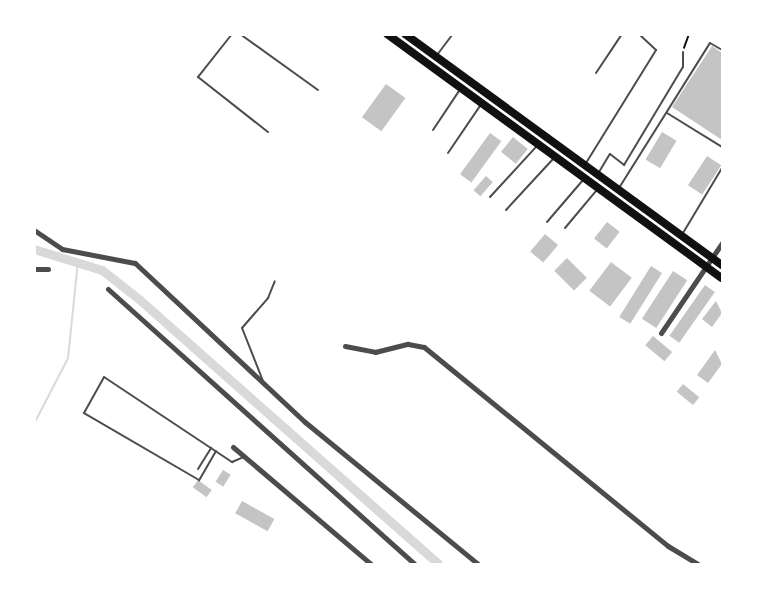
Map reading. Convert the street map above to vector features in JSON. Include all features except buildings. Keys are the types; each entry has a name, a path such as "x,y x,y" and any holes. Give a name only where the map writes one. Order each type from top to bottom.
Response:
{"main road":[{"path":"387,34 723,278"},
{"path":"404,48 408,37 723,265"},
{"path":"591,183 597,174"}],"street":[{"path":"34,230 62,249 95,258 135,263 264,384 409,513 478,564"},
{"path":"661,333 723,243"},
{"path":"34,269 48,269"},
{"path":"108,289 414,564"},
{"path":"345,345 375,352 408,344 424,347 668,546 698,564"},
{"path":"233,447 371,564"}],"lane":[{"path":"232,34 198,77 268,132"},
{"path":"240,34 318,90"},
{"path":"436,57 453,34"},
{"path":"596,73 622,34"},
{"path":"585,165 656,50 639,34"},
{"path":"618,189 710,42 723,50"},
{"path":"597,174 610,154 624,165 683,67 683,52"},
{"path":"433,130 460,89"},
{"path":"448,153 481,104"},
{"path":"667,113 723,147"},
{"path":"490,197 538,145"},
{"path":"506,210 555,157"},
{"path":"681,235 723,168"},
{"path":"547,222 591,183"},
{"path":"565,228 591,183"},
{"path":"264,384 242,328 268,298 275,281"},
{"path":"723,344 723,350"},
{"path":"216,451 200,480 84,412 104,377 216,451 232,462 244,457"},
{"path":"198,469 211,448"}],"path":[{"path":"683,52 689,34"}],"waterway":[{"path":"34,249 102,270 140,300 438,564"},
{"path":"34,424 68,358 78,262"}]}
